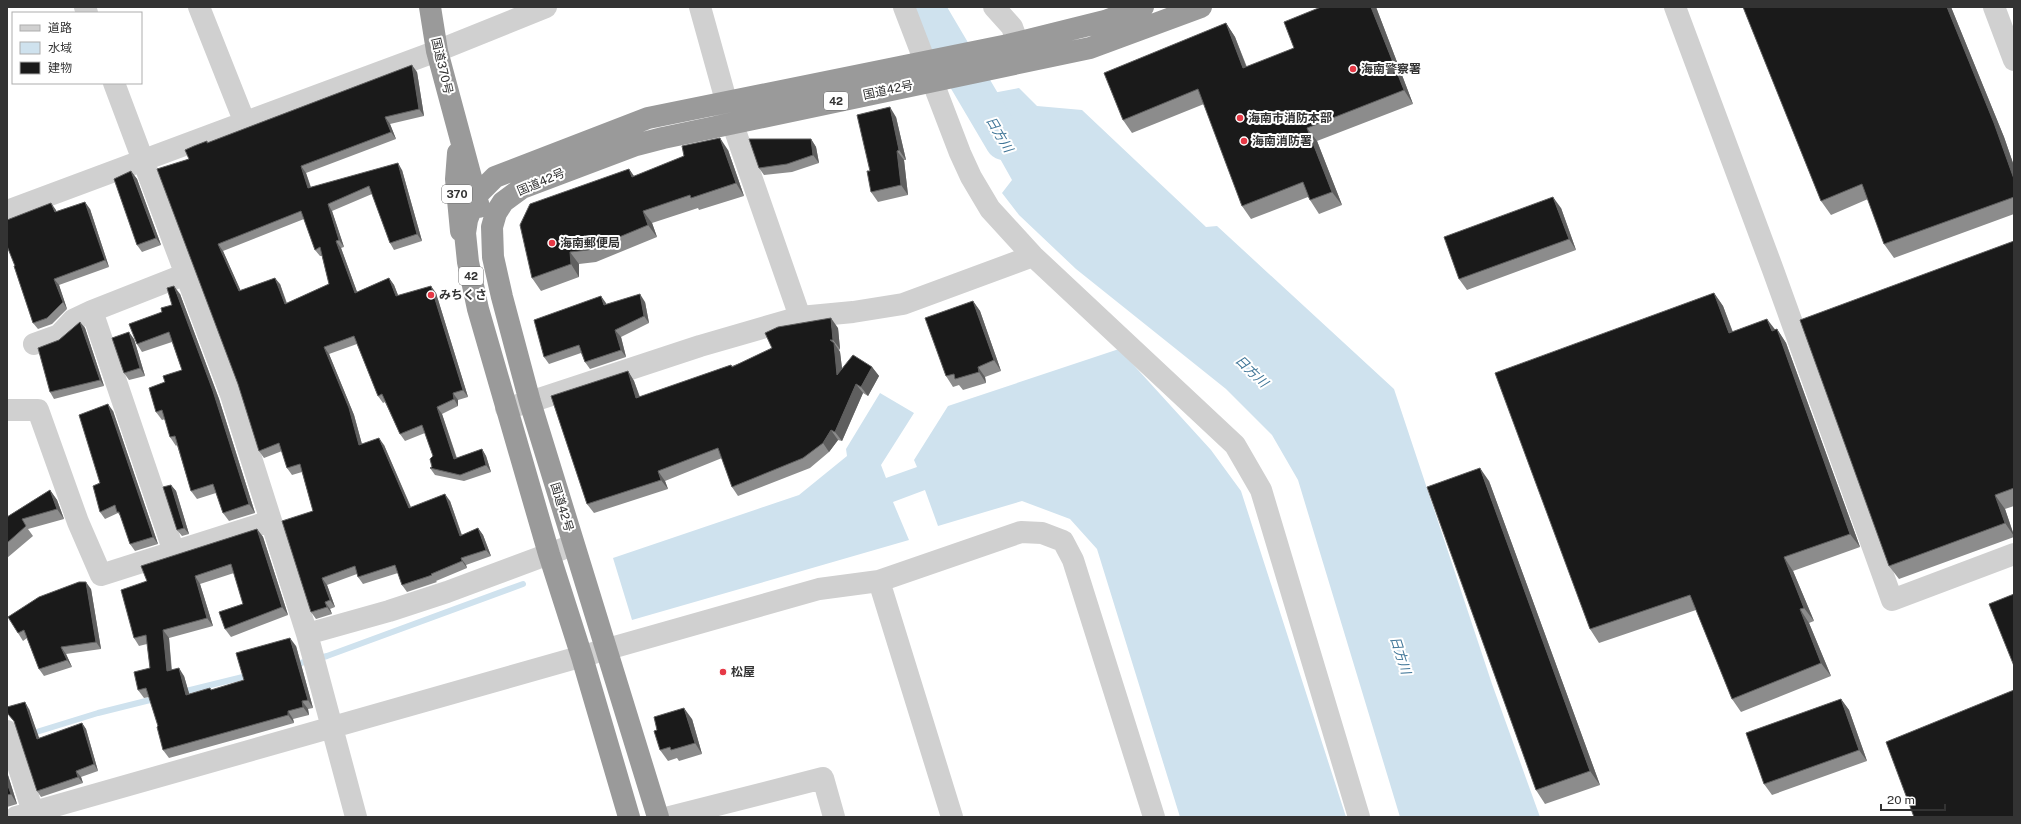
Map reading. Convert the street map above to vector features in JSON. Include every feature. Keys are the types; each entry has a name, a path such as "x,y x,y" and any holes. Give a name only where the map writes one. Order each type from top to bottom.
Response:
{"highway":[{"name":"国道370号","path":"430,7 437,51 493,257"},
{"name":"国道42号","path":"1016,54 1143,7"},
{"name":"国道42号","path":"629,817 582,657 549,554 478,309 468,262 465,233 467,220 476,196 496,177 531,162 648,118 730,112 1016,54 1090,48 1201,7"},
{"name":"国道42号","path":"658,817 530,402 502,297 493,257 492,237 494,218 503,202 516,192 636,145 730,112"},
{"name":"国道370号","path":"456,124 470,156 484,168 508,168 531,162"},
{"name":"国道370号","path":"456,124 458,147 456,179 459,220 468,262"}],"street":[{"path":"199,7 245,122"},
{"path":"7,211 437,51 546,7"},
{"path":"700,7 730,112 800,317"},
{"path":"904,7 933,71 960,153 982,197 999,221 1033,256 1235,445 1260,490 1359,817"},
{"path":"994,7 1012,27 1016,54"},
{"path":"1675,7 1773,270 1892,600 2014,554"},
{"path":"1994,7 2014,60"},
{"path":"114,84 231,395 307,634 356,817"},
{"path":"506,408 530,402 700,346 800,317 853,312 903,304 1033,256"},
{"path":"34,344 59,335 73,320 92,311 186,274"},
{"path":"92,311 174,552"},
{"path":"7,410 38,410 78,522 101,575 271,521"},
{"path":"7,731 24,814 819,589 879,581 1021,532 1042,533 1063,541 1073,560 1154,817"},
{"path":"307,634 389,611 447,592 573,545"},
{"path":"879,581 952,817"},
{"path":"670,817 823,778 834,817"}],"water":[{"path":"1019,88 1037,106 1082,110 1206,227 1217,226 1394,389 1492,684 1540,817 1400,817 1298,480 1272,435 1226,389 1076,269 1019,215 1002,193 1012,180 966,98"},
{"path":"1119,349 1211,450 1241,491 1346,817 1180,817 1097,549 1070,519 1022,501 938,526 925,490 893,502 909,540 632,620 613,558 799,495 847,456 846,449 880,393 914,413 881,465 886,478 917,467 914,460 948,406"}],"building":[{"path":"1321,7 1371,7 1404,90 1307,128 1332,192 1310,200 1303,182 1242,206 1198,89 1123,120 1104,73 1226,23 1243,68 1294,48 1284,22"},
{"path":"1743,7 1947,7 1994,123 2014,179 2014,197 1884,244 1862,184 1821,201"},
{"path":"412,65 419,109 385,117 391,132 301,166 308,188 398,163 417,234 390,243 369,186 328,204 339,240 336,241 355,293 389,278 396,296 431,286 463,390 453,393 454,399 437,407 454,459 482,449 486,465 460,475 430,468 432,467 430,459 433,456 422,425 400,434 382,394 378,396 354,336 324,347 349,408 359,445 379,438 409,508 445,494 460,536 478,528 486,550 461,558 462,561 431,574 432,575 402,585 395,565 358,577 355,566 322,578 330,600 325,602 327,607 311,612 282,521 313,511 300,464 287,468 279,443 259,451 238,384 157,169 189,159 185,150 207,141 207,143","holes":["301,211 315,250 320,247 329,284 285,304 275,278 239,291 218,244"]},
{"path":"890,107 899,150 897,151 901,185 871,192 867,171 870,171 857,115"},
{"path":"720,138 736,183 691,198 690,195 643,211 648,225 588,250 570,252 571,264 532,278 520,225 530,204 629,169 632,177 684,156 682,146"},
{"path":"749,139 811,139 813,155 787,164 759,168"},
{"path":"131,171 156,238 137,245 114,179"},
{"path":"1553,197 1569,239 1459,279 1444,237"},
{"path":"85,202 105,260 54,279 63,302 47,318 33,323 7,246 7,220 51,203 55,212"},
{"path":"2014,241 2014,488 1995,495 2005,523 1889,566 1800,320"},
{"path":"174,286 213,391 249,504 223,513 213,484 191,491 175,436 170,437 162,410 156,412 149,388 165,382 163,376 182,370 169,332 137,344 129,324 162,312 161,308 172,305 167,288"},
{"path":"1714,293 1729,333 1767,319 1772,331 1777,329 1850,534 1784,557 1804,608 1800,609 1821,663 1732,699 1690,595 1590,629 1495,373"},
{"path":"640,294 644,316 615,330 621,350 585,362 579,345 544,357 534,320 601,296 604,305"},
{"path":"973,301 994,360 978,367 979,372 955,379 954,374 946,376 925,318"},
{"path":"831,318 833,340 830,340 834,343 837,375 853,355 872,367 861,387 856,384 835,432 831,430 823,443 803,458 732,487 718,448 658,471 661,480 587,504 551,396 628,371 636,398 731,365 732,367 772,348 765,333 778,327"},
{"path":"80,322 100,380 50,392 38,348 59,340"},
{"path":"129,332 140,368 124,373 112,338"},
{"path":"108,404 153,537 130,544 119,512 117,512 115,505 100,512 93,486 100,483 79,415"},
{"path":"1480,468 1590,771 1536,790 1427,487"},
{"path":"171,485 184,528 177,530 163,487"},
{"path":"50,490 57,509 22,519 26,526 7,543 7,517"},
{"path":"257,529 282,607 225,629 219,612 243,604 231,564 195,576 207,618 163,630 167,671 179,668 186,695 210,688 211,690 244,680 236,653 290,638 308,700 302,701 303,707 288,711 288,715 163,750 158,726 146,688 138,690 134,672 150,668 146,635 134,638 121,590 147,581 141,566"},
{"path":"79,582 86,582 96,642 61,647 67,660 39,669 24,630 18,633 8,617 39,597"},
{"path":"2014,594 2014,666 1989,604"},
{"path":"2014,690 2014,817 1914,817 1886,742"},
{"path":"1841,699 1859,750 1764,784 1746,733"},
{"path":"25,702 37,739 82,723 94,764 76,771 78,777 37,791 14,721 7,711 7,707"},
{"path":"684,708 695,743 671,750 670,747 660,750 654,731 657,730 654,717"},
{"path":"7,783 11,794 7,795"}],"waterway":[{"name":"日方川","path":"925,7 1004,141"},
{"path":"293,665 327,656 523,584"},
{"path":"182,692 251,675"},
{"path":"30,734 98,713 158,698"}],"place":[{"name":"海南警察署","path":"1353,69"},
{"name":"海南市消防本部","path":"1240,118"},
{"name":"海南消防署","path":"1244,141"},
{"name":"海南郵便局","path":"552,243"},
{"name":"みちくさ","path":"431,295"},
{"name":"松屋","path":"723,672"}]}
